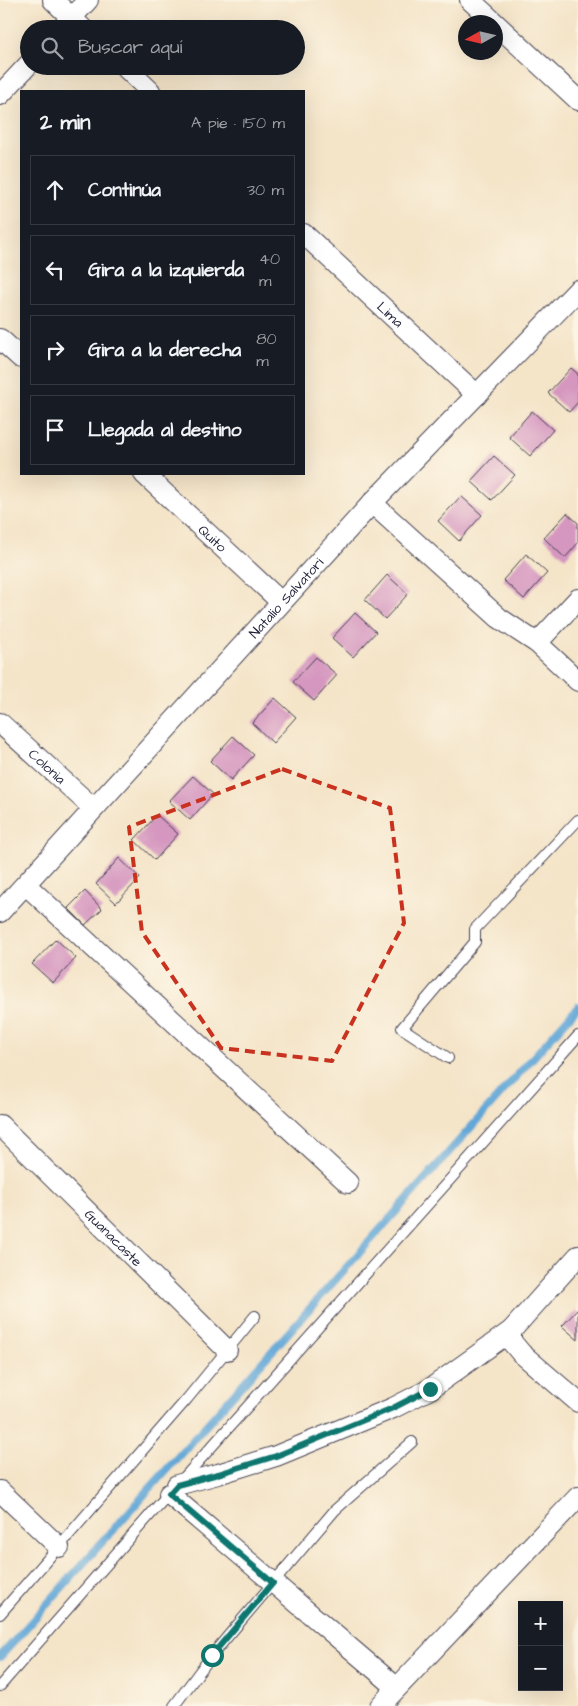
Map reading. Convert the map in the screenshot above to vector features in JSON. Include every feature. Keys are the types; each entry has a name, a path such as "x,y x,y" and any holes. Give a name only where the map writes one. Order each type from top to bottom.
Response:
{"street":[{"path":"53,0 68,20"},
{"path":"75,20 88,0"},
{"path":"470,0 486,15"},
{"path":"503,30 578,100"},
{"path":"0,95 20,74"},
{"path":"133,75 149,90"},
{"name":"Lima","path":"305,235 477,395"},
{"name":"Natalio Salvatori","path":"0,912 372,503 578,290"},
{"path":"0,338 20,357"},
{"name":"Quito","path":"145,475 281,602"},
{"path":"372,503 499,618 537,643 578,681"},
{"path":"537,643 578,599"},
{"name":"Colonia","path":"0,723 93,808"},
{"path":"26,885 348,1183"},
{"name":"Guanacaste","path":"0,1124 227,1350"},
{"path":"396,1687 273,1583 173,1490 276,1456 393,1408 430,1389 511,1331 578,1256"},
{"path":"511,1331 512,1341 521,1353 578,1402"},
{"path":"0,1490 59,1547"},
{"path":"380,1706 578,1497"}],"lane":[{"path":"448,1058 402,1028 475,942 475,930 578,820"},
{"path":"0,1686 578,1036"},
{"path":"0,1614 188,1399 255,1316"},
{"path":"174,1706 212,1655 335,1510 412,1442"}],"highlighted area":[{"path":"282,769 390,808 404,923 332,1061 221,1048 142,932 129,827"}],"building":[{"path":"571,368 578,374 578,402 569,412 548,393"},
{"path":"532,411 553,430 530,456 509,437"},
{"path":"494,456 515,475 492,500 471,481"},
{"path":"461,496 482,515 459,541 438,521"},
{"path":"567,513 578,523 578,543 565,558 544,538"},
{"path":"526,554 547,573 524,599 503,580"},
{"path":"387,575 408,594 385,619 365,600"},
{"path":"355,613 376,632 353,657 332,638"},
{"path":"316,657 337,675 314,701 293,682"},
{"path":"275,698 296,717 273,743 252,723"},
{"path":"233,736 254,755 231,780 210,761"},
{"path":"193,776 213,794 190,820 169,801"},
{"path":"157,815 178,834 155,860 134,840"},
{"path":"119,858 140,878 116,903 96,884"},
{"path":"85,891 102,909 85,925 68,908"},
{"path":"56,939 76,958 53,983 32,964"},
{"path":"578,1309 578,1340 562,1326"}],"waterway":[{"path":"0,1657 578,1007"}],"route":[{"path":"212,1655 273,1583 169,1494 177,1485 276,1456 393,1408 430,1389"}]}
